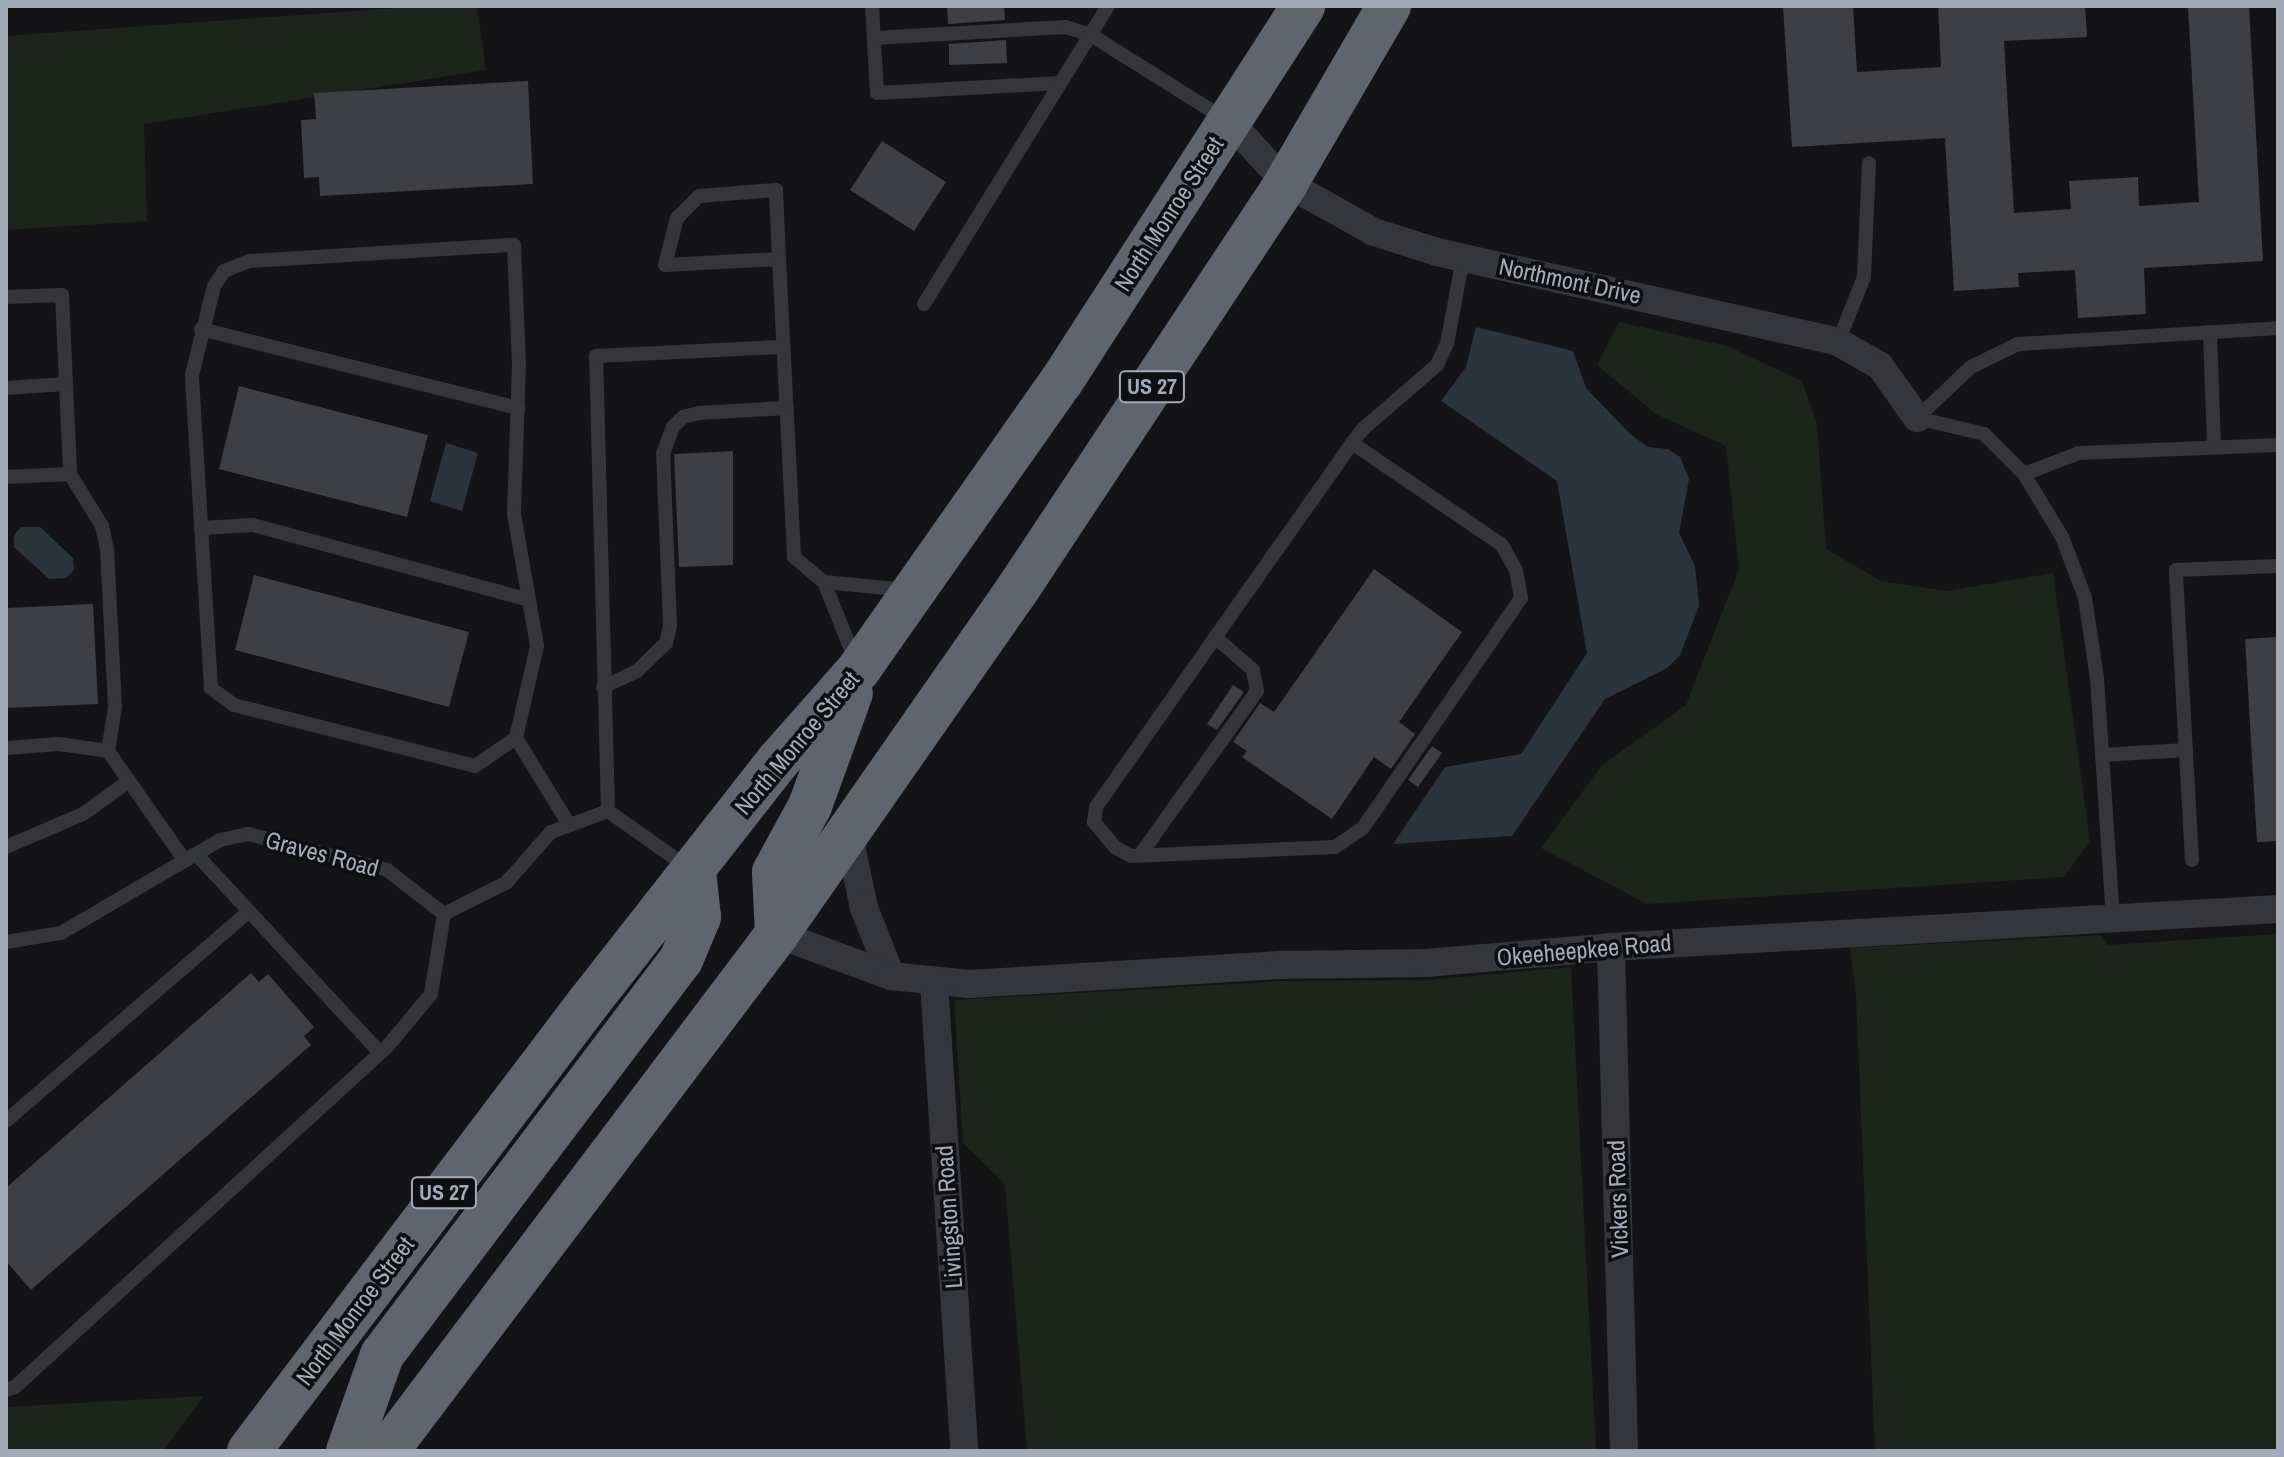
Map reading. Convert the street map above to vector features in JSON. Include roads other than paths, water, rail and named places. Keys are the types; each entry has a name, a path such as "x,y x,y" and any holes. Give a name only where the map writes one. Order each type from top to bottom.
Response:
{"highway":[{"name":"North Monroe Street","path":"249,1451 778,761 859,669 1061,382 1303,6"},
{"name":"US 27","path":"387,1451 777,934 1080,498 1286,183 1389,6"},
{"path":"777,934 774,872 810,806 859,669"},
{"path":"348,1451 382,1355 681,960 699,917 694,872"}],"street":[{"name":"Northmont Drive","path":"1229,121 1286,183 1374,232 1463,258 1838,342 1880,366 1917,418"},
{"path":"848,831 864,908 891,976"},
{"name":"Okeeheepkee Road","path":"777,934 891,976 934,982 1056,981 1283,965 1426,963 1611,947 2278,909"},
{"name":"Vickers Road","path":"1611,947 1624,1451"},
{"name":"Livingston Road","path":"934,982 964,1451"}],"lane":[{"path":"872,6 877,93 1060,83"},
{"path":"924,304 1108,6"},
{"path":"874,38 1066,27 1091,35 1229,121"},
{"path":"1838,342 1864,277 1869,163"},
{"path":"779,259 665,265 677,218 699,196 776,190 794,557 824,582 859,669"},
{"path":"514,245 518,408 514,514 537,646 516,738 475,766 234,705 211,688 192,375 201,329 224,271 249,261 514,245"},
{"path":"1352,443 1502,545 1516,570 1521,598 1363,828 1335,847 1131,856 1100,836 1094,822 1096,807 1352,443 1437,365 1447,344 1463,258"},
{"path":"6,297 62,295 70,474 102,526 107,549 115,707 108,751 190,858 249,911 380,1053"},
{"path":"1917,418 1971,367 2018,344 2278,328"},
{"path":"201,329 518,408"},
{"path":"2210,332 2214,446"},
{"path":"608,811 603,687 606,584 596,356 783,347"},
{"path":"6,388 66,384"},
{"path":"603,687 637,671 666,643 670,625 663,454 673,427 683,417 699,413 787,408"},
{"path":"1917,418 1984,434 2024,474 2062,537 2085,598 2102,755 2113,917"},
{"path":"2024,474 2079,453 2278,445"},
{"path":"6,477 70,474"},
{"path":"201,528 253,525 529,600"},
{"path":"2192,860 2176,570 2278,566"},
{"path":"824,582 915,590"},
{"path":"1140,855 1257,691 1253,670 1215,637"},
{"path":"516,738 568,823"},
{"path":"6,748 59,744 108,751"},
{"path":"2102,755 2186,750"},
{"path":"6,847 83,814 129,781"},
{"path":"608,811 694,872"},
{"path":"6,1390 27,1376 380,1053 431,994 444,914 506,883 551,832 568,823 608,811"},
{"name":"Graves Road","path":"6,942 61,933 220,840 248,834 387,870 444,914"},
{"path":"6,1121 249,911"}]}
